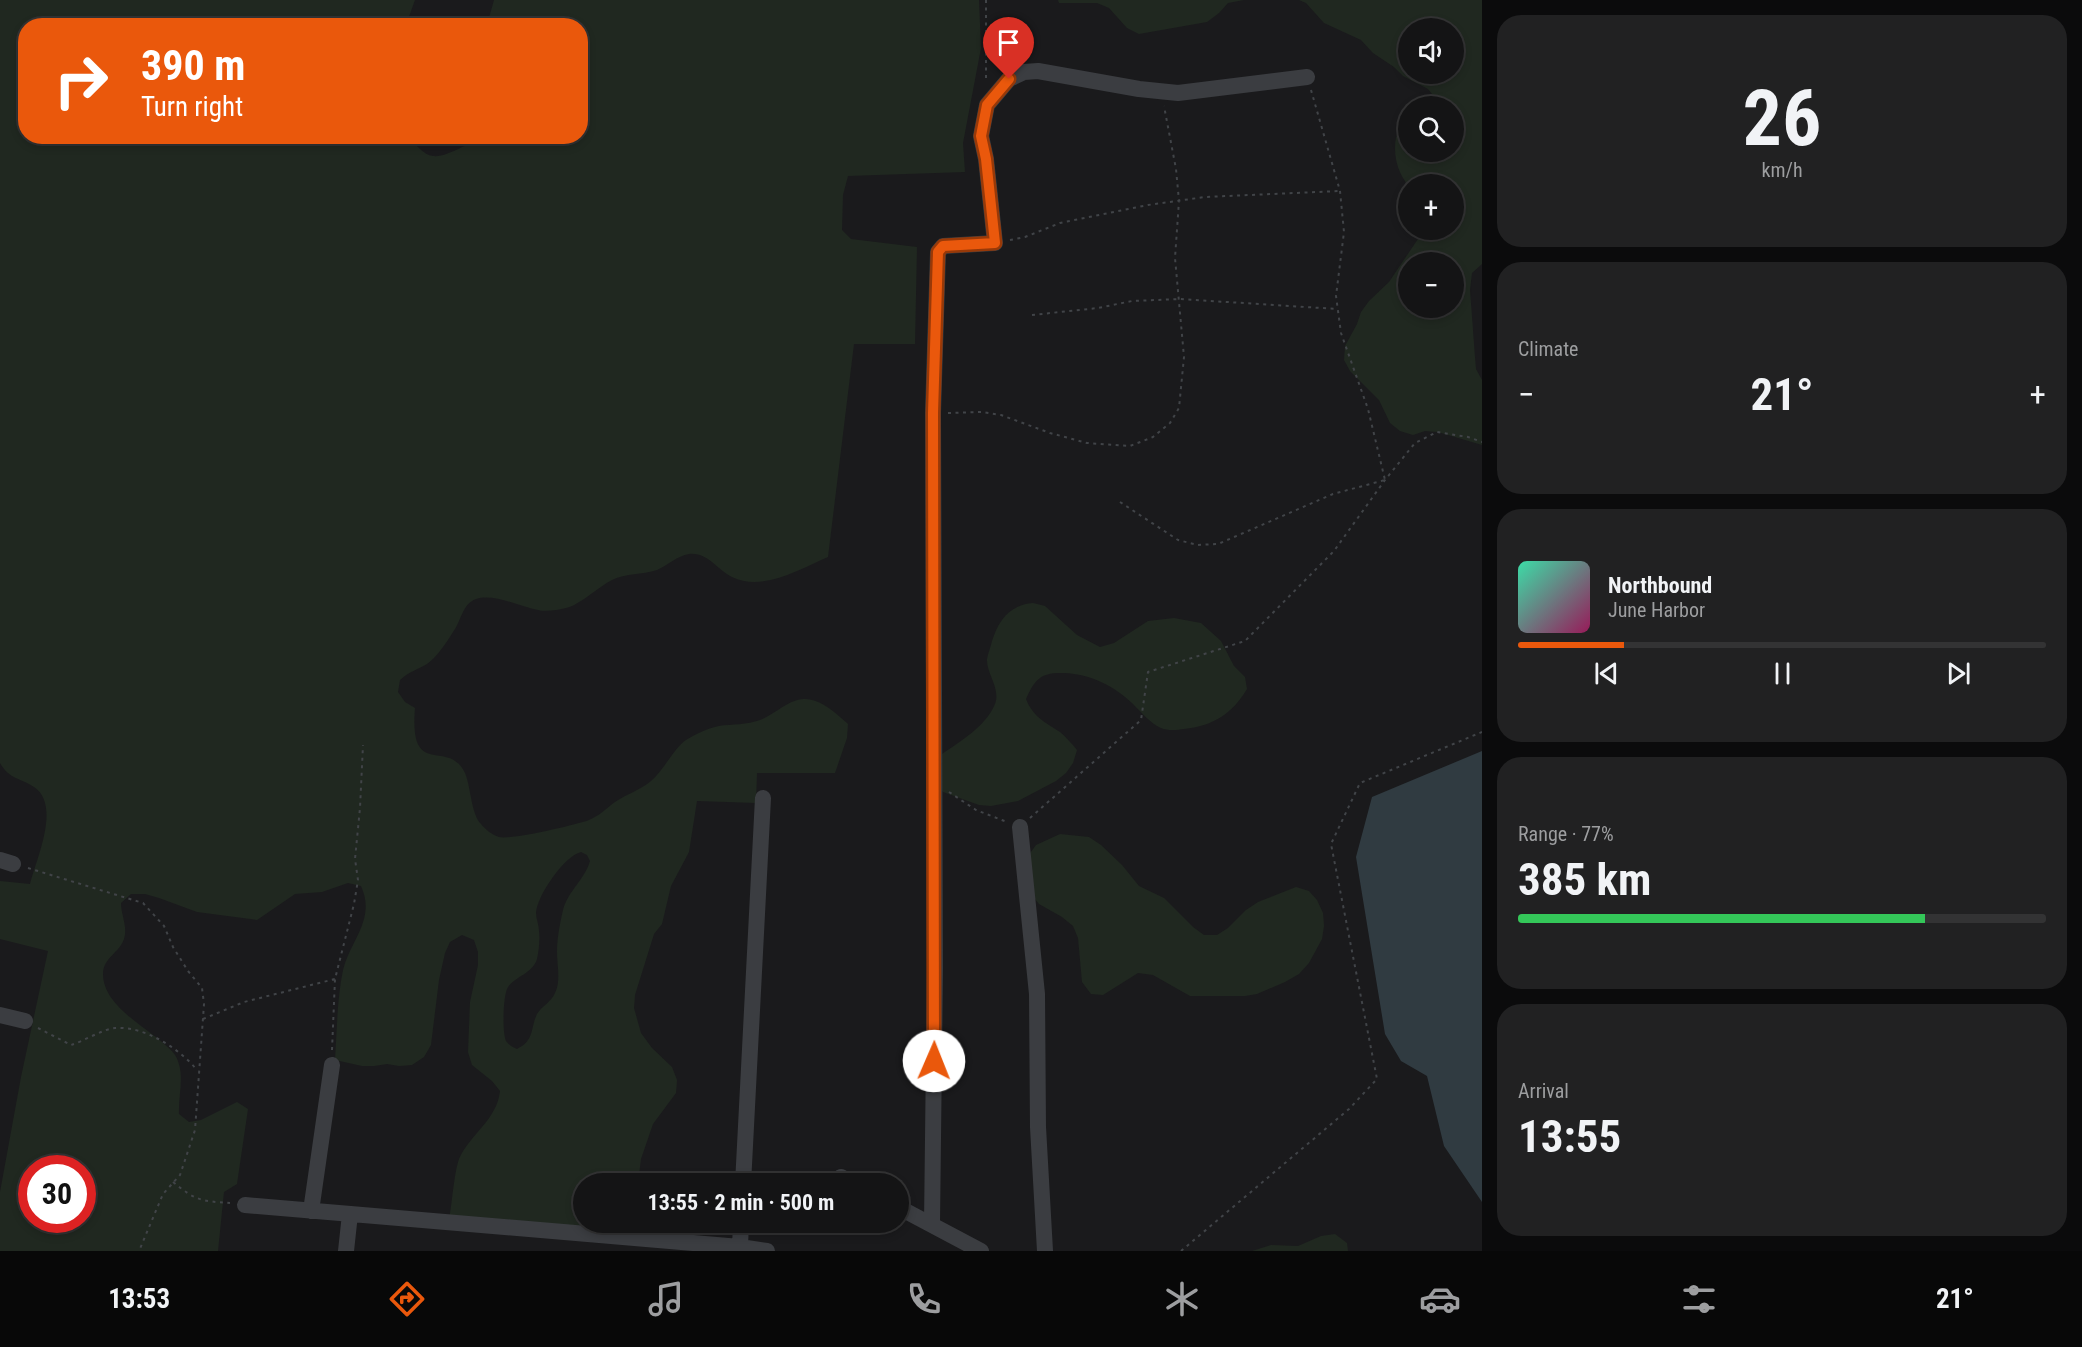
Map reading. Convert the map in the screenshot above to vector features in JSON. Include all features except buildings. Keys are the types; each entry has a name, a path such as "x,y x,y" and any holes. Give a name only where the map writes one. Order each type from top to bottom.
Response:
{"street":[{"path":"932,1224 933,413 938,252 943,246 995,243 986,159 981,136 987,105 1009,79 1024,72 1038,71 1178,93 1307,77"},
{"path":"744,1173 763,798"},
{"path":"1020,827 1037,994 1038,1127 1045,1251"},
{"path":"0,1015 25,1021"},
{"path":"311,1211 332,1065"},
{"path":"245,1204 767,1251"},
{"path":"909,1212 981,1251"},
{"path":"345,1251 350,1214"},
{"path":"740,1247 741,1233"}],"path":[{"path":"986,0 987,105"},
{"path":"1307,77 1340,191 1344,232 1336,296 1341,333 1368,409 1385,480"},
{"path":"933,413 982,412 1001,415 1050,433 1087,443 1130,446 1153,436 1170,423 1179,408 1184,357 1175,258 1179,201 1176,170 1161,91"},
{"path":"995,243 1025,237 1060,223 1205,197 1340,191"},
{"path":"1032,315 1098,309 1132,301 1180,299 1338,309"},
{"path":"934,782 975,810 1020,827 1141,720 1148,672 1245,640 1334,551 1385,480 1415,443 1437,432 1468,437 1482,442"},
{"path":"1120,502 1178,540 1198,545 1218,544 1333,494 1385,480"},
{"path":"1181,1251 1349,1109 1377,1079 1331,844 1360,783 1482,732"},
{"path":"332,1065 335,979 358,879 355,859 363,745"},
{"path":"7,862 143,903 164,926 173,947 202,988 203,1019 195,1130 180,1174 158,1204 139,1251"},
{"path":"203,1019 252,999 335,979"},
{"path":"25,1021 71,1045 115,1028 139,1031 172,1046 187,1057 198,1071"},
{"path":"173,1182 191,1197 204,1202 245,1204"}],"shaded area":[{"path":"0,0 415,0 409,18 18,18 18,144 414,144 426,154 439,156 468,144 588,144 588,18 489,18 494,0 979,0 981,48 963,143 965,172 848,176 843,195 842,230 851,239 917,247 915,344 854,344 828,557 793,573 756,582 732,577 702,556 689,554 657,570 617,578 583,600 563,609 545,611 491,598 476,599 468,605 456,628 434,658 400,680 398,692 405,702 415,708 415,730 418,744 424,751 458,763 465,773 478,820 487,830 499,837 544,832 593,818 651,781 677,748 690,738 715,727 760,720 799,699 817,702 848,724 847,738 835,773 757,773 756,803 697,801 689,852 671,886 662,924 654,934 635,995 634,1008 641,1033 652,1048 672,1067 677,1080 676,1093 653,1124 641,1159 639,1173 573,1173 573,1230 449,1220 459,1159 489,1119 500,1091 492,1081 472,1065 468,1052 470,1002 478,965 478,952 474,940 462,935 450,942 445,953 439,980 431,1045 424,1057 412,1065 399,1066 387,1064 362,1066 335,1060 338,1003 343,970 361,929 366,909 361,886 348,883 322,892 295,894 257,920 197,912 145,894 131,894 121,903 125,934 122,944 104,968 105,985 109,995 125,1013 175,1055 181,1076 179,1114 189,1122 201,1120 237,1102 248,1109 237,1184 224,1192 218,1251 0,1251 0,1192 21,1077 48,951 0,939 0,881 30,884 45,832 46,818 46,806 42,795 34,787 11,775 0,763","holes":["581,852 587,855 590,861 563,910 558,941 558,978 555,993 537,1014 527,1042 517,1049 512,1047 506,1041 504,1030 506,991 511,983 532,968 537,959 539,929 536,913 541,897 552,878 574,855"]},
{"path":"1058,0 1244,0 1228,3 1207,22 1139,34 1127,28 1109,8 1097,3 1059,3"},
{"path":"1299,0 1482,0 1482,264 1472,273 1470,290 1476,369 1482,380 1482,445 1438,432 1425,431 1413,435 1400,431 1390,423 1379,400 1350,371 1344,360 1345,346 1361,312 1389,282 1398,269 1398,318 1464,318 1464,252 1409,252 1417,240 1464,240 1464,174 1401,174 1397,162 1395,150 1398,136 1398,162 1464,162 1464,96 1434,96 1428,89 1418,84 1464,84 1464,18 1398,18 1398,71 1373,53 1361,40 1324,23 1306,3"},
{"path":"1033,603 1045,606 1077,635 1100,647 1114,643 1148,621 1174,618 1201,623 1221,641 1234,666 1245,677 1247,689 1228,712 1213,722 1170,730 1153,723 1126,698 1102,682 1074,674 1056,673 1044,676 1032,686 1026,699 1036,715 1060,732 1077,750 1073,763 1066,773 1056,781 1018,801 991,806 979,805 943,792 935,781 942,754 979,726 995,704 995,687 987,659 998,626 1012,610"},
{"path":"1482,751 1482,1202 1444,1146 1427,1076 1401,1061 1385,1034 1356,857 1372,797"},
{"path":"1060,834 1089,837 1101,845 1122,865 1139,886 1164,898 1204,935 1217,935 1258,902 1296,887 1309,891 1317,900 1323,913 1322,939 1309,963 1299,974 1257,994 1190,996 1153,975 1138,973 1103,995 1091,994 1082,982 1078,938 1073,926 1039,904 1030,893 1028,856 1036,845"},
{"path":"608,1233 632,1233 632,1235"},
{"path":"1335,1234 1347,1243 1348,1251 1252,1251 1271,1245 1298,1246 1321,1236"}],"route":[{"path":"934,1061 933,413 938,252 943,246 995,243 986,159 981,136 982,123 987,105 1009,79"}]}
